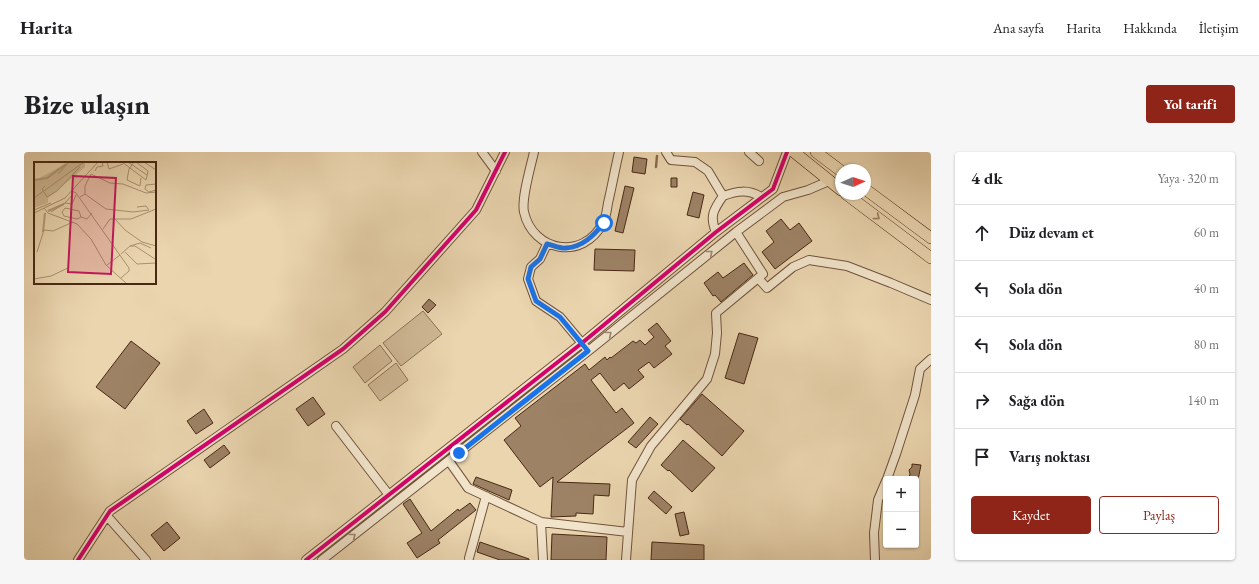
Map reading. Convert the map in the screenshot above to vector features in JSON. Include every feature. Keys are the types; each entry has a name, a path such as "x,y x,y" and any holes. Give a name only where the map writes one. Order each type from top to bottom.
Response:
{"main road":[{"path":"794,152 835,186"},
{"path":"816,152 835,166"},
{"path":"871,193 931,238"},
{"path":"854,200 931,258"}],"street":[{"path":"482,152 496,171"},
{"path":"78,560 110,511 343,349 385,312 476,210 505,152"},
{"path":"534,152 525,198 524,210 528,224 534,234 547,244 565,248 586,241 595,234 604,223 619,152"},
{"path":"666,152 671,160 695,162 708,171 723,196"},
{"path":"749,152 759,161"},
{"path":"306,560 582,344 716,232 773,189 788,152"},
{"path":"322,560 588,351 736,232 783,197 808,190 829,181"},
{"path":"716,232 712,223 713,210 723,196 736,191 754,193 761,197"},
{"path":"626,560 632,480 651,446 707,379 715,354 717,333 716,314 763,274 736,232"},
{"path":"547,244 540,259 531,267 528,279 536,301 560,317 588,351"},
{"path":"758,278 767,288 793,267 809,260 847,266 931,300"},
{"path":"888,476 915,396 920,370 931,359"},
{"path":"336,426 389,495"},
{"path":"449,461 468,488 541,522 628,532"},
{"path":"875,560 874,532 878,500 883,488"},
{"path":"469,558 486,496"},
{"path":"107,516 146,560"},
{"path":"541,522 543,560"}],"shaded area":[{"path":"423,311 442,334 401,366 383,343"},
{"path":"380,345 392,361 365,383 353,367"},
{"path":"396,363 408,380 380,401 368,385"}],"building":[{"path":"634,157 647,159 645,174 632,172"},
{"path":"671,178 677,178 677,187 671,187"},
{"path":"625,186 634,188 623,233 615,231"},
{"path":"693,192 704,195 699,218 687,215"},
{"path":"781,219 790,230 799,223 812,241 775,269 762,252 774,242 766,231"},
{"path":"595,249 635,250 634,271 594,270"},
{"path":"744,263 753,275 721,302 715,295 713,296 704,283 718,272 723,278"},
{"path":"429,299 436,305 428,313 422,307"},
{"path":"657,323 671,341 665,346 672,354 654,368 649,362 638,370 644,377 629,389 624,383 614,391 600,373 591,380 616,413 622,408 634,423 557,482 610,484 609,496 594,495 593,514 576,513 576,516 551,517 553,477 540,487 504,440 521,426 515,418 585,364 589,370 605,357 607,360 610,357 611,358 633,341 636,343 640,340 645,345 654,337 648,330"},
{"path":"739,333 758,338 744,384 725,378"},
{"path":"131,341 160,363 125,409 96,387"},
{"path":"702,394 744,431 722,456 688,424 687,425 680,419"},
{"path":"313,397 325,414 308,426 296,409"},
{"path":"204,409 213,423 196,434 187,421"},
{"path":"650,417 658,424 636,448 628,442"},
{"path":"683,440 715,468 692,492 669,470 668,471 661,465"},
{"path":"224,445 230,453 210,468 204,460"},
{"path":"912,464 921,465 919,476 910,476 909,470 912,467"},
{"path":"476,477 512,490 509,500 473,484"},
{"path":"654,491 672,507 666,514 648,498"},
{"path":"410,499 431,531 458,509 459,511 470,503 476,510 438,540 440,543 417,558 407,543 422,533 403,504"},
{"path":"684,512 689,534 680,536 675,514"},
{"path":"167,522 180,538 164,551 151,535"},
{"path":"552,534 607,537 606,560 551,560"},
{"path":"480,542 529,560 500,560 477,552"},
{"path":"652,542 704,545 704,560 651,560"}],"waterway":[{"path":"656,167 657,156"}],"cycle path":[{"path":"78,560 110,511 343,349 385,312 476,210 505,152"},
{"path":"306,560 582,343 716,232 773,189 787,152"}],"route":[{"path":"459,453 588,351 560,317 536,301 528,279 531,267 540,259 547,244 565,248 577,245 586,241 595,234 604,223"}]}
